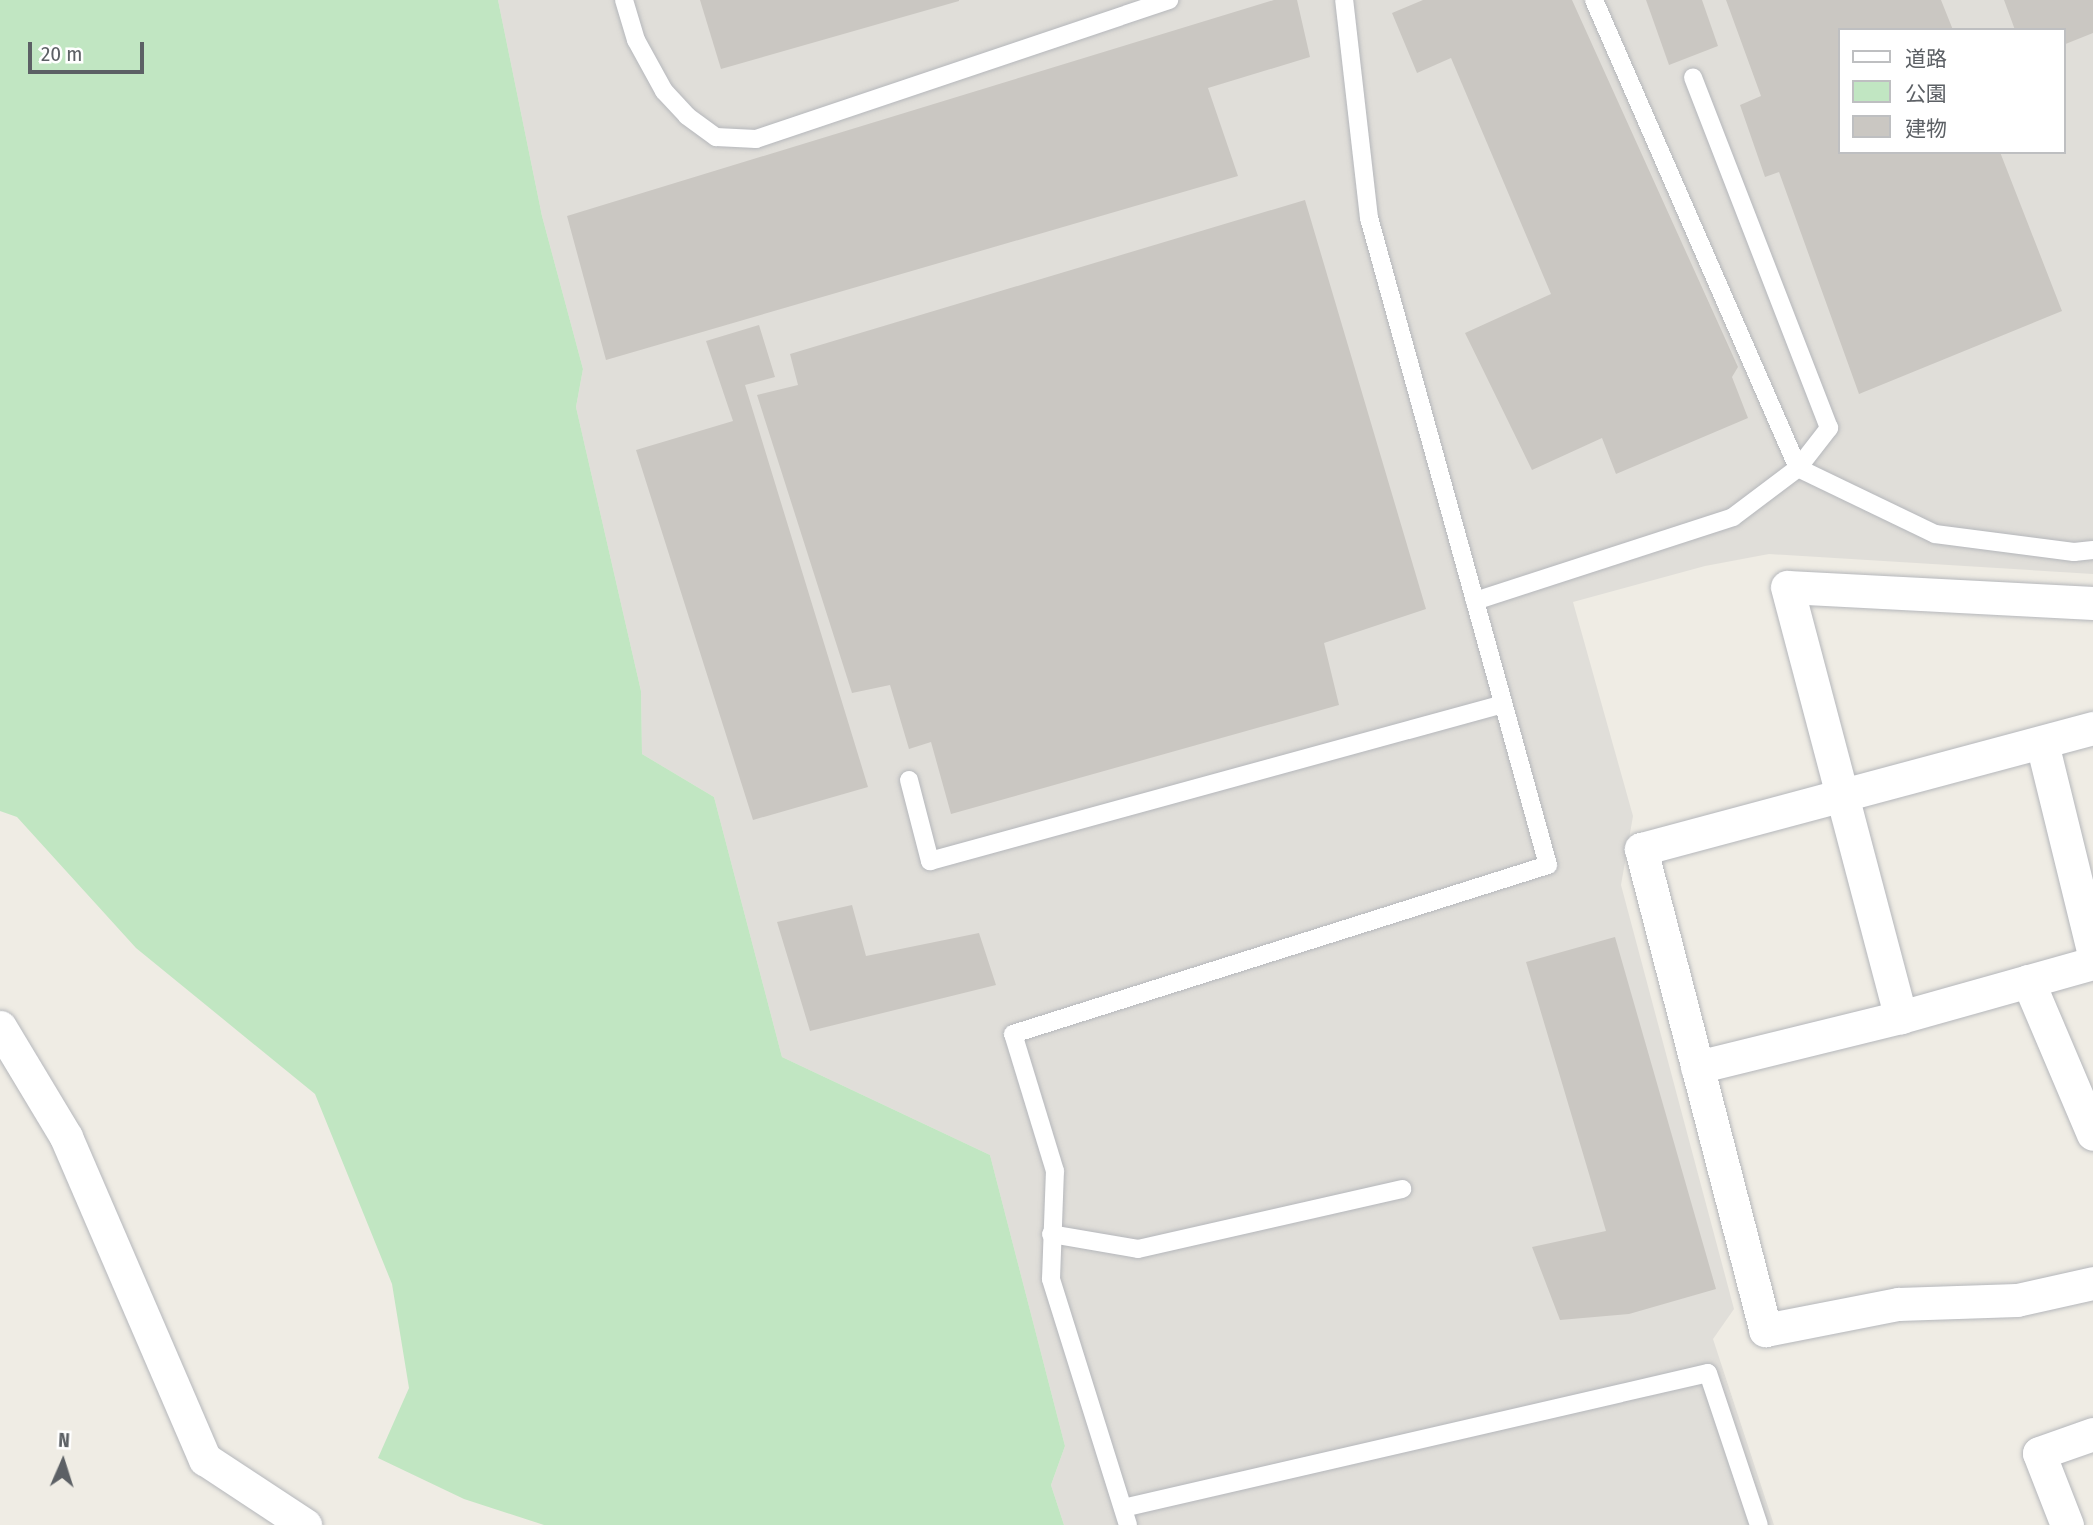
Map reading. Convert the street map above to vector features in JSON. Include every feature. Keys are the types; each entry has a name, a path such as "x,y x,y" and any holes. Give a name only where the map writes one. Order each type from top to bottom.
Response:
{"street":[{"path":"1901,1017 1787,587 2093,603"},
{"path":"2093,728 1641,849 1765,1330 1898,1304 2017,1300 2093,1283"},
{"path":"2042,743 2093,950"},
{"path":"1697,1068 1901,1017 2093,963"},
{"path":"2028,981 2093,1134"},
{"path":"0,1027 66,1137 205,1459 305,1525"},
{"path":"2067,1525 2039,1453 2093,1434"}],"lane":[{"path":"624,0 636,40 664,91 687,116 716,138 756,139 1169,0"},
{"path":"1344,0 1369,218 1548,865 1013,1034 1055,1171 1051,1279 1125,1516 1708,1373 1759,1525"},
{"path":"1594,0 1798,468 1935,534 2074,552 2093,550"},
{"path":"1475,601 1733,517 1798,468 1829,428 1693,77"},
{"path":"909,779 930,861 1503,704"},
{"path":"1051,1234 1138,1249 1402,1189"}],"shaded area":[{"path":"498,0 2093,0 2093,574 1769,554 1705,566 1573,602 1633,816 1621,885 1734,1309 1713,1339 1774,1525 1064,1525 1051,1485 1065,1446 990,1155 782,1057 714,797 642,754 641,691 576,407 583,369 542,216"}],"green space":[{"path":"0,0 498,0 542,216 583,369 576,407 641,691 642,754 714,797 782,1057 990,1155 1065,1446 1051,1485 1064,1525 544,1525 464,1499 378,1458 409,1388 392,1284 315,1094 136,948 17,817 0,811"}],"building":[{"path":"700,0 959,0 959,1 721,69"},
{"path":"1274,0 1297,0 1310,57 1208,88 1238,176 606,360 567,216"},
{"path":"1423,0 1572,0 1738,367 1732,377 1748,418 1616,474 1602,438 1532,470 1465,333 1551,294 1451,58 1417,73 1392,13"},
{"path":"1646,0 1702,0 1718,46 1669,65"},
{"path":"1726,0 1941,0 1952,28 1838,28 1838,154 2001,154 2062,311 1859,394 1779,172 1765,177 1740,105 1761,96"},
{"path":"2004,0 2093,0 2093,33 2065,44 2065,28 2014,28"},
{"path":"1305,200 1426,609 1324,643 1339,705 951,814 931,742 909,749 890,685 852,693 757,395 798,385 790,354"},
{"path":"759,325 775,377 745,385 868,787 753,820 636,450 733,421 706,341"},
{"path":"852,905 866,956 979,933 996,985 810,1031 777,922"},
{"path":"1615,937 1716,1289 1629,1314 1560,1320 1532,1247 1606,1231 1526,962"}]}
